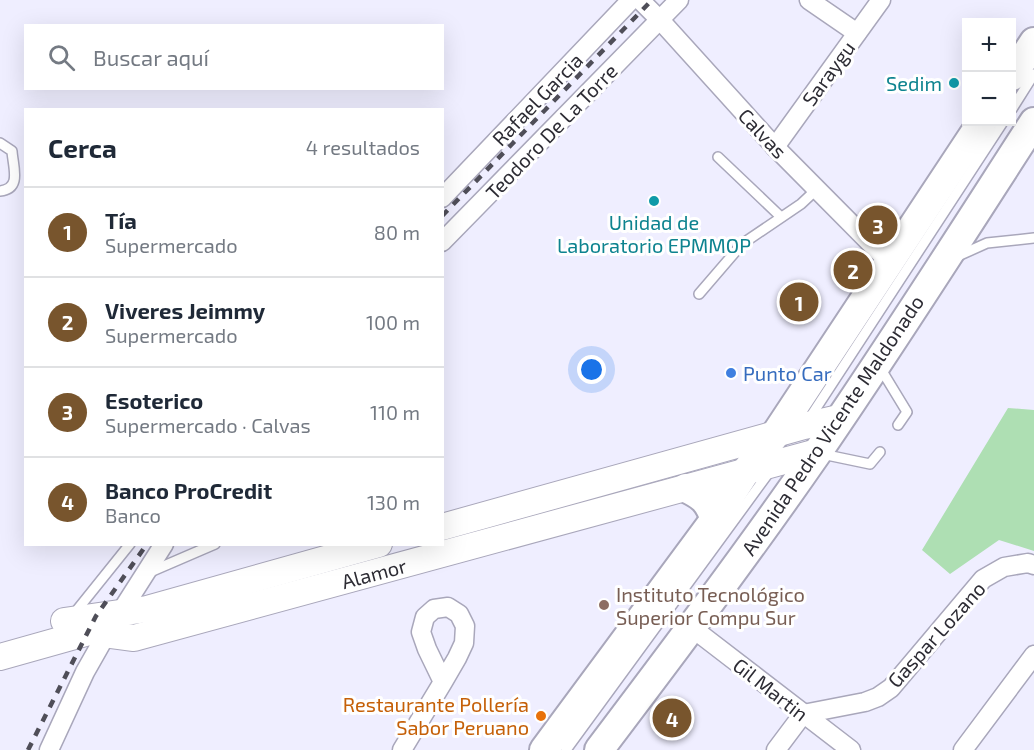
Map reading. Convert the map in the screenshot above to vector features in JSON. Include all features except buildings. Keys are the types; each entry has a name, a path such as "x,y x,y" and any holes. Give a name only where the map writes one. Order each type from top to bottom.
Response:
{"main road":[{"path":"1014,72 1034,42"},
{"name":"Avenida Pedro Vicente Maldonado","path":"544,750 715,519 747,471 839,418 1034,122"},
{"name":"Avenida Pedro Vicente Maldonado","path":"599,750 691,627 890,263 979,126"},
{"path":"686,488 699,494 709,505 715,519"}],"street":[{"name":"Rafael Garcia","path":"444,196 631,0"},
{"name":"Calvas","path":"640,0 775,147 890,263"},
{"path":"660,20 679,0"},
{"path":"809,0 857,33"},
{"name":"Saraygu","path":"775,147 881,0"},
{"name":"Teodoro De La Torre","path":"444,240 660,20"},
{"path":"444,527 792,445"},
{"name":"Alamor","path":"0,639 69,620 112,624 134,638 747,471"},
{"path":"49,750 85,672 112,624 163,546"},
{"name":"Alamor","path":"0,657 89,632 147,609 372,546"},
{"name":"Gaspar Lozano","path":"803,714 865,702 878,697 891,688 983,579 1004,567 1028,563 1034,565"},
{"name":"Gil Martin","path":"691,627 851,750"},
{"path":"963,750 1034,655"},
{"path":"402,750 443,682"},
{"path":"776,750 803,714"}],"lane":[{"path":"1016,101 1034,74"},
{"path":"566,750 792,445 1000,126"},
{"path":"0,143 12,151 14,183 12,188 0,191"},
{"path":"718,157 781,217"},
{"path":"699,294 742,244 801,204 817,189"},
{"path":"942,264 987,243 1034,238"},
{"path":"877,363 907,412 898,425"},
{"path":"792,445 870,464 880,452"},
{"path":"69,620 128,546"},
{"path":"145,574 210,546"}],"green space":[{"path":"1008,408 1034,410 1034,551 999,540 950,574 922,550"}],"railway":[{"path":"444,214 652,0"},
{"path":"28,750 96,616 146,546"}],"place":[{"name":"Sedim","path":"954,83"},
{"name":"Unidad de Laboratorio EPMMOP","path":"654,201"},
{"name":"Esoterico","path":"878,225"},
{"name":"Viveres Jeimmy","path":"853,270"},
{"name":"Tía","path":"799,302"},
{"name":"Punto Car","path":"731,373"},
{"name":"Instituto Tecnológico Superior Compu Sur","path":"604,605"},
{"name":"Restaurante Pollería Sabor Peruano","path":"541,716"},
{"name":"Banco ProCredit","path":"672,718"}]}
